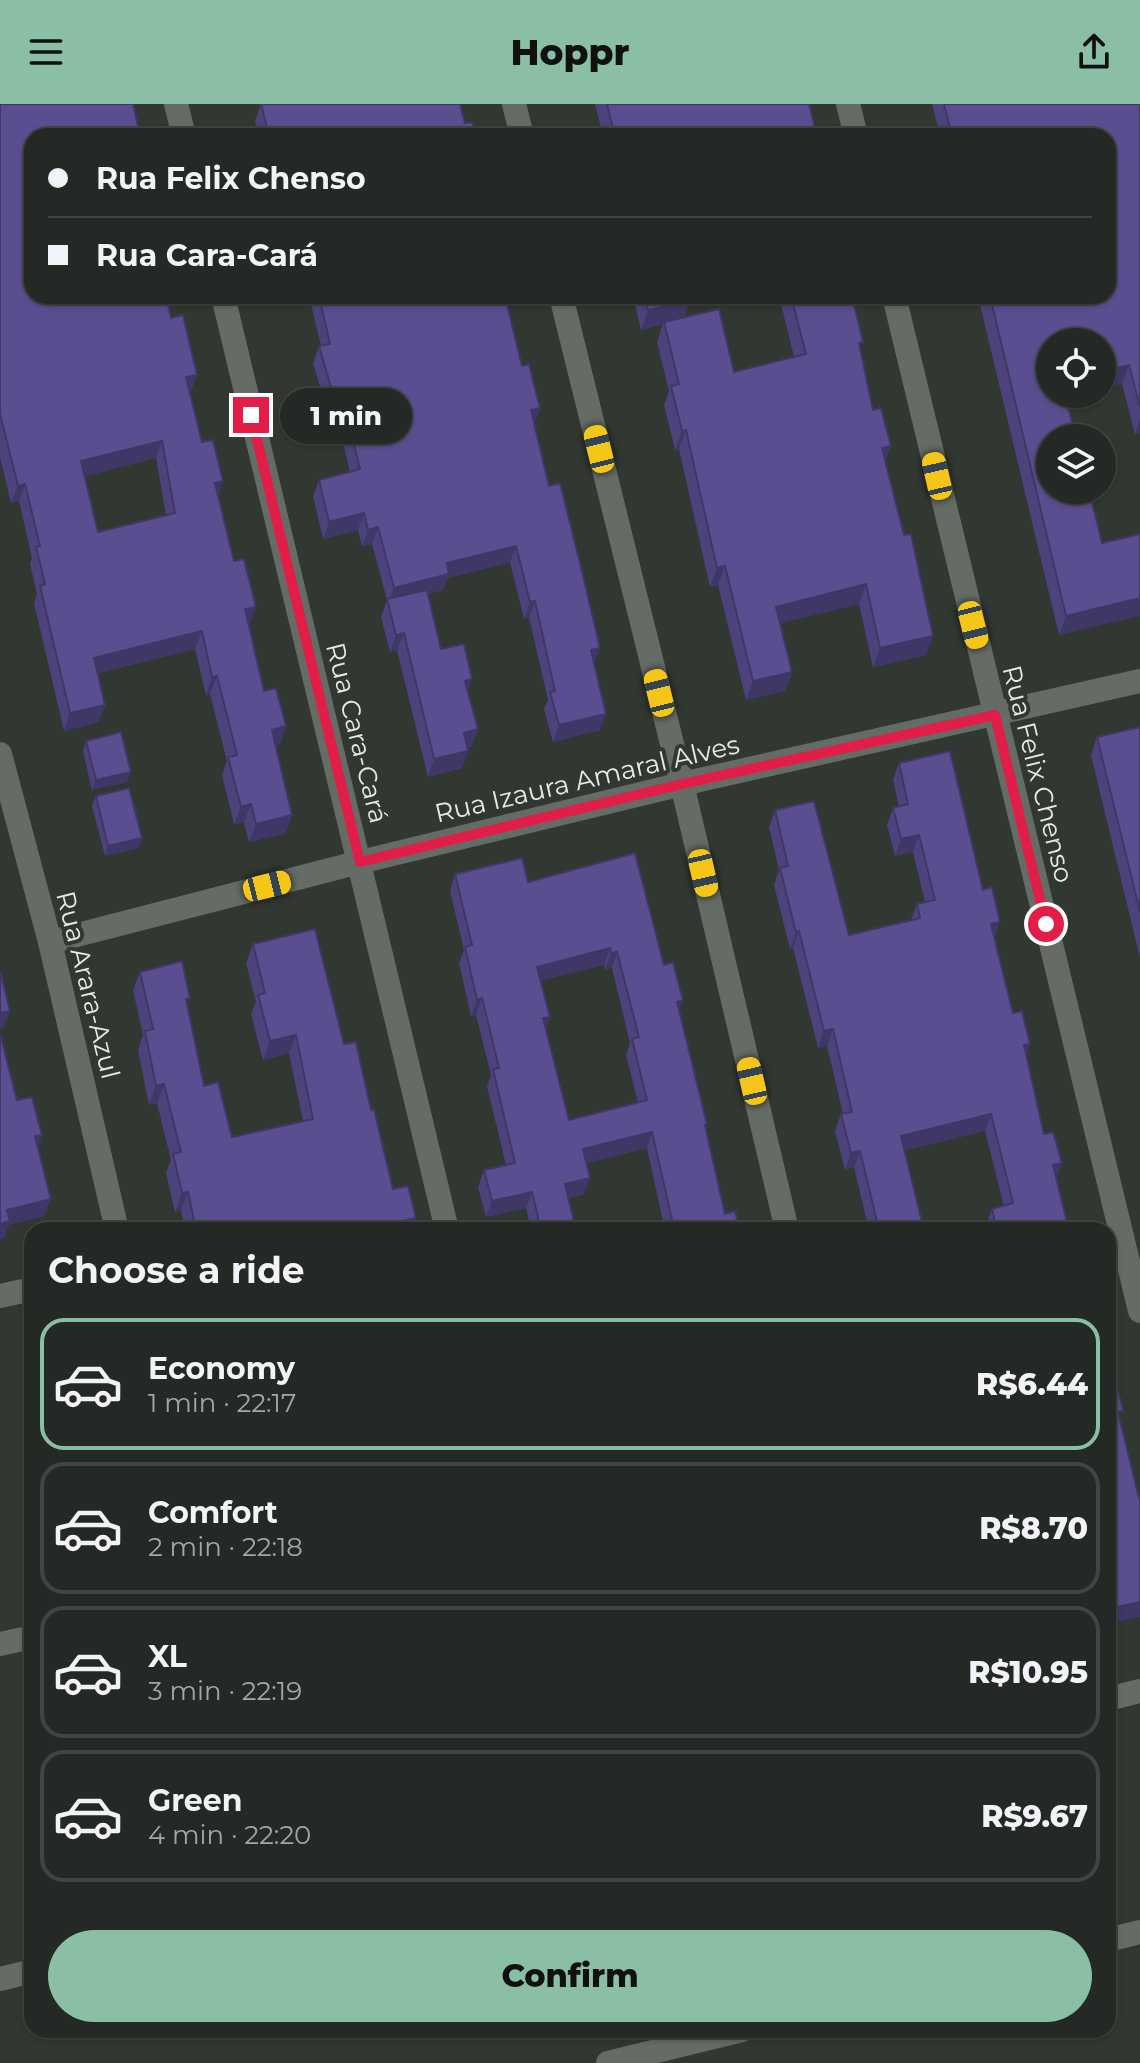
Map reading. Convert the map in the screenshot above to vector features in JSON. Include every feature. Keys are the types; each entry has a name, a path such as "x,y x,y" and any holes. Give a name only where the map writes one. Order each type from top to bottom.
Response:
{"street":[{"path":"176,104 182,128"},
{"path":"514,104 520,128"},
{"path":"848,104 854,128"},
{"name":"Rua Cara-Cará","path":"225,304 445,1222"},
{"path":"563,304 682,784 785,1222"},
{"name":"Rua Felix Chenso","path":"896,304 1140,1311"},
{"name":"Rua Izaura Amaral Alves","path":"50,942 360,862 682,784 1140,681"},
{"name":"Rua Arara-Azul","path":"0,754 50,942 115,1222"},
{"path":"0,1296 24,1291"},
{"path":"0,1644 24,1639"},
{"path":"1116,1697 1140,1691"},
{"path":"1116,1938 1140,1932"},
{"path":"0,1979 24,1973"},
{"path":"608,2063 710,2038"}],"building":[{"path":"0,104 133,104 139,128 24,128 24,304 168,304 171,318 183,315 197,375 186,377 202,442 213,440 223,481 215,483 234,561 244,559 256,607 245,609 264,691 276,688 286,726 272,730 292,815 256,824 251,804 241,807 228,757 237,755 217,676 212,677 202,631 94,658 105,705 70,713 40,586 45,584 36,547 40,546 25,484 18,486 0,414","holes":["162,441 175,513 98,532 81,461"]},
{"path":"261,104 460,104 465,123 472,122 474,128 267,128"},
{"path":"607,104 809,104 815,128 613,128"},
{"path":"944,104 1140,104 1140,407 1129,365 1116,368 1116,328 1036,328 1036,408 1068,408 1072,424 1036,424 1036,490 992,304 1116,304 1116,128 950,128"},
{"path":"321,304 507,304 522,366 529,364 540,408 531,410 549,486 560,483 582,571 600,648 591,650 606,714 559,725 550,692 555,691 535,601 530,602 516,546 447,563 449,574 394,588 378,527 368,530 364,513 329,522 319,480 360,469 341,392 333,394 319,346 330,344"},
{"path":"647,304 676,304 648,310"},
{"path":"793,304 854,304 873,410 881,408 891,446 882,448 904,535 911,534 933,636 880,648 866,584 776,607 792,672 753,681 725,566 717,568 686,430 682,431 671,386 679,384 664,322 719,309 734,372 806,354"},
{"path":"1039,504 1092,504 1102,543 1140,534 1140,598 1066,616"},
{"path":"427,590 441,649 464,644 472,679 465,681 478,729 464,733 468,751 434,759 404,633 396,635 387,599"},
{"path":"1140,727 1140,912 1097,737"},
{"path":"121,732 131,772 96,780 86,741"},
{"path":"950,751 983,890 992,887 1000,922 991,924 1013,1013 1022,1011 1030,1044 1024,1045 1044,1134 1053,1132 1062,1163 1053,1165 1067,1222 995,1222 992,1209 1013,1203 991,1114 901,1136 922,1222 877,1222 860,1151 851,1153 841,1114 852,1112 833,1029 824,1031 799,931 796,932 780,868 788,866 775,810 814,801 849,935 920,918 917,904 935,900 919,835 901,839 893,808 908,804 899,763"},
{"path":"129,788 142,838 108,846 96,796"},
{"path":"635,853 664,965 673,962 683,1000 677,1002 725,1214 735,1211 738,1222 673,1222 652,1132 583,1149 590,1178 565,1184 574,1222 539,1222 532,1192 492,1201 484,1170 515,1163 493,1069 499,1068 482,998 477,1000 465,947 472,945 455,874 522,858 528,882","holes":["610,948 611,953 617,952 639,1037 632,1039 647,1100 569,1120 543,1018 550,1017 537,967"]},
{"path":"315,929 344,1044 356,1042 393,1189 408,1186 416,1218 399,1222 194,1222 188,1192 182,1193 173,1154 181,1152 164,1084 156,1086 145,1031 153,1029 140,972 182,961 190,998 186,999 204,1086 218,1082 232,1137 313,1119 296,1035 270,1041 258,995 265,993 253,944"},
{"path":"0,970 10,1011 0,1013"},
{"path":"0,1033 17,1100 32,1097 42,1135 35,1136 51,1199 7,1210 10,1221 0,1224"},
{"path":"1116,1380 1123,1411 1118,1412 1140,1498 1140,1602 1116,1607"}],"route":[{"path":"251,415 360,862 682,784 995,715 1046,924"}]}
